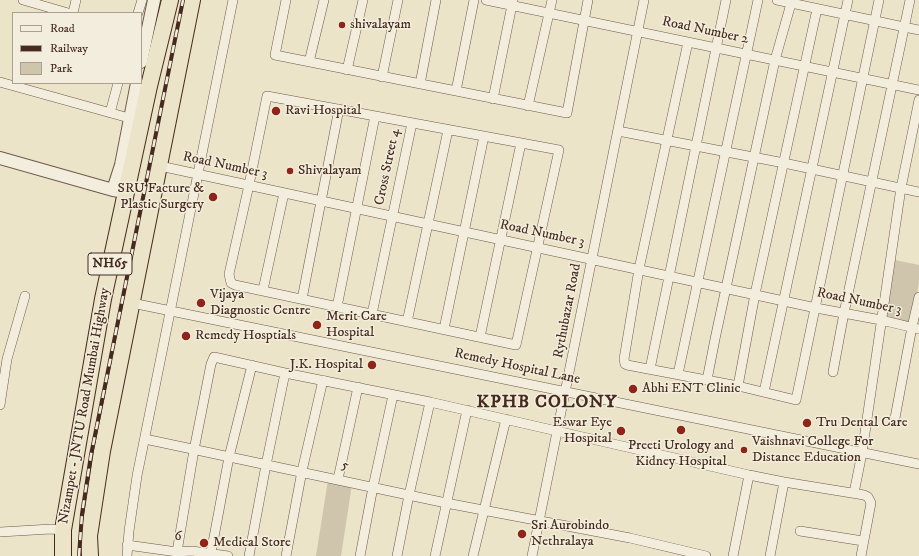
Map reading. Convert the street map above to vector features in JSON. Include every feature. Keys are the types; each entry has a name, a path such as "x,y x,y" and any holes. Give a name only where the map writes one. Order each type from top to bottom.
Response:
{"highway":[{"name":"Nizampet - JNTU Road Mumbai Highway","path":"63,556 63,530 103,299 121,212 120,191 147,93 170,0"},
{"name":"Nizampet - JNTU Road Mumbai Highway","path":"90,556 89,536 102,451 192,0"},
{"path":"83,419 92,428 107,429"},
{"path":"77,452 88,446 98,448 102,451"}],"street":[{"path":"23,0 65,12"},
{"path":"73,12 76,0"},
{"path":"138,12 142,0"},
{"path":"142,53 144,35 154,0"},
{"path":"127,556 127,544 137,476 233,0"},
{"path":"286,0 275,55 567,113 588,0"},
{"path":"308,62 324,0"},
{"path":"347,70 363,0"},
{"path":"382,77 398,0"},
{"path":"420,84 436,0"},
{"path":"456,91 474,0"},
{"name":"Road Number 2","path":"486,0 512,3 549,13 919,90"},
{"path":"528,106 552,0"},
{"name":"Rythubazar Road","path":"532,556 644,0"},
{"path":"650,369 726,0"},
{"path":"678,374 758,0"},
{"path":"777,0 791,1 817,9 919,30"},
{"path":"764,392 785,300 848,0"},
{"path":"688,42 639,269 624,359 627,365 738,386 796,400 878,0"},
{"path":"834,372 844,313 910,0"},
{"path":"707,380 775,60 791,1"},
{"path":"494,99 512,3"},
{"path":"738,386 755,294 817,9"},
{"path":"0,82 129,118"},
{"path":"110,113 118,84"},
{"path":"120,191 115,180 121,165 136,84"},
{"path":"267,96 339,109 559,150 516,345 235,285 230,280 229,274 250,185 267,96"},
{"path":"854,493 862,453 902,188 919,100"},
{"path":"302,299 339,109"},
{"path":"338,306 374,116"},
{"name":"Cross Street 4","path":"372,314 412,123"},
{"path":"407,322 448,130"},
{"path":"618,131 784,163 919,192"},
{"path":"444,329 484,136"},
{"path":"480,337 521,143"},
{"path":"0,158 120,191"},
{"name":"Road Number 3","path":"160,166 785,300 816,308 915,328"},
{"path":"263,290 284,193"},
{"path":"0,405 7,359 24,296"},
{"path":"895,418 915,328 919,297"},
{"name":"Remedy Hospital Lane","path":"132,303 919,464"},
{"path":"177,552 194,450 214,357 467,410 749,475 784,482 864,494 871,500 861,556"},
{"path":"211,553 230,457 252,365"},
{"path":"249,556 266,465 286,373"},
{"path":"286,556 302,472 323,380"},
{"path":"338,479 358,388"},
{"path":"360,556 393,395"},
{"path":"397,556 430,402"},
{"path":"434,556 467,410"},
{"path":"473,556 506,419"},
{"name":"5","path":"145,439 409,495 630,538 704,556"},
{"path":"733,556 749,475"},
{"path":"770,556 784,482"},
{"path":"0,532 51,529 63,530"},
{"path":"800,531 863,541"},
{"name":"6","path":"127,544 177,552 211,553 228,556"}],"green space":[{"path":"890,259 919,265 919,282 912,322 880,316"},
{"path":"328,480 352,484 341,556 316,556"}],"railway":[{"path":"79,556 82,514 91,455 183,0"}],"place":[{"name":"shivalayam","path":"342,25"},
{"name":"Ravi Hospital","path":"276,111"},
{"name":"Shivalayam","path":"290,171"},
{"name":"SRU Facture & Plastic Surgery","path":"213,197"},
{"name":"Vijaya Diagnostic Centre","path":"201,303"},
{"name":"Merit Care Hospital","path":"317,325"},
{"name":"Remedy Hosptials","path":"186,336"},
{"name":"J.K. Hospital","path":"372,365"},
{"name":"Abhi ENT Clinic","path":"633,389"},
{"name":"Tru Dental Care","path":"807,423"},
{"name":"Preeti Urology and Kidney Hospital","path":"681,430"},
{"name":"Eswar Eye Hospital","path":"621,431"},
{"name":"Vaishnavi College For Distance Education","path":"744,450"},
{"name":"Sri Aurobindo Nethralaya","path":"522,534"},
{"name":"Medical Store","path":"204,543"}],"district":[{"name":"KPHB COLONY","path":"547,403"}]}
